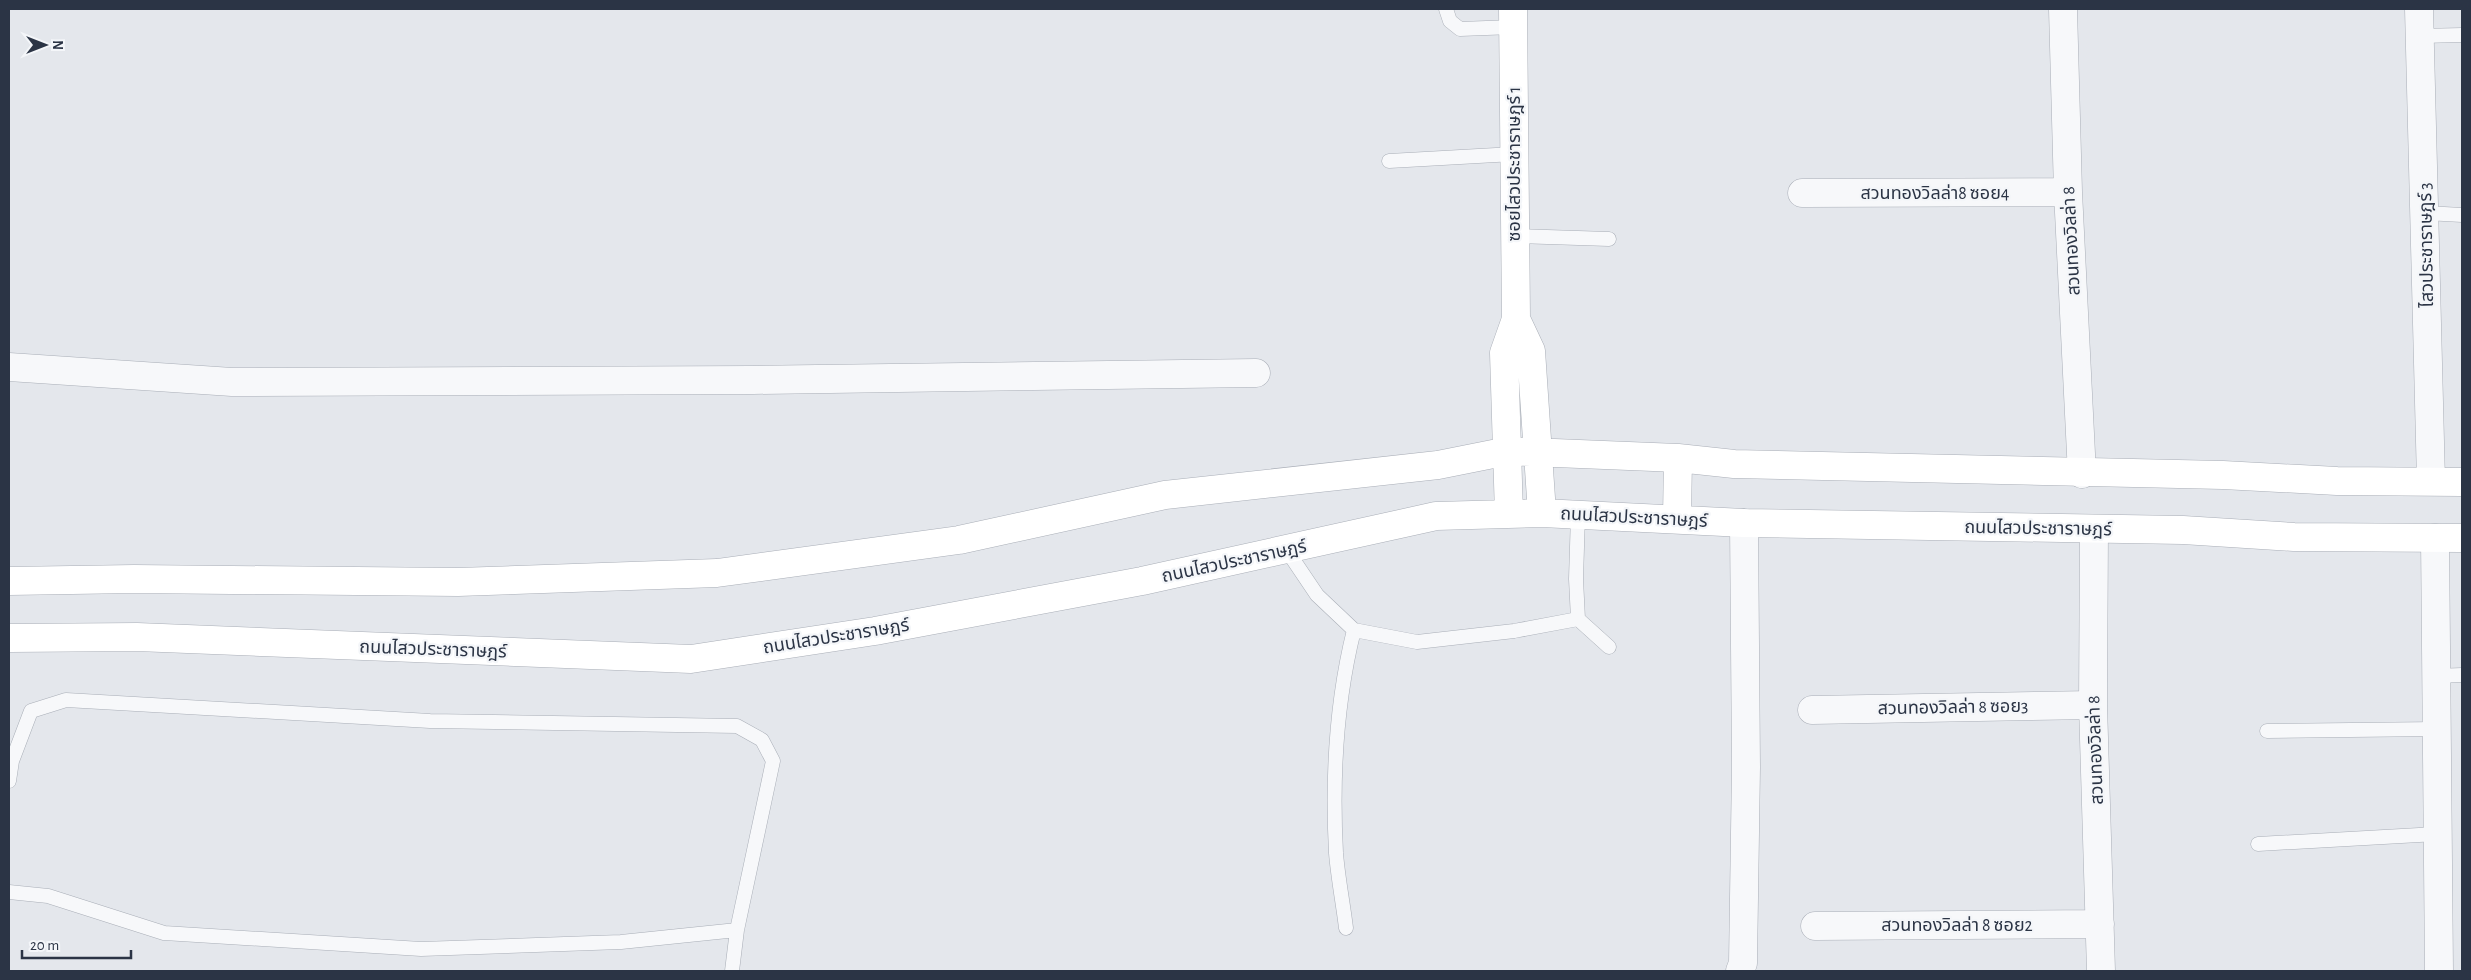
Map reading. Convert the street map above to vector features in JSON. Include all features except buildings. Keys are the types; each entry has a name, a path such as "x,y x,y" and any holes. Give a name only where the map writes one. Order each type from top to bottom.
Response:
{"main road":[{"name":"ซอยไสวประชาราษฎร์ 1","path":"1513,18 1516,319"},
{"path":"1508,514 1508,451 1504,353 1516,319"},
{"path":"1516,319 1531,351 1542,513"},
{"path":"9,581 134,578 458,582 718,573 959,540 1165,495 1438,465 1508,451 1678,458 1734,464 2462,482"},
{"path":"1677,519 1678,458"},
{"name":"ถนนไสวประชาราษฎร์","path":"9,638 137,637 691,659 875,631 1142,581 1436,516 1542,513 1744,524 2183,530 2294,537 2462,538"}],"street":[{"name":"สวนทองวิลล่า 8","path":"2063,9 2068,192 2082,474"},
{"name":"ไสวประชาราษฎร์ 3","path":"2419,9 2426,213 2431,481"},
{"name":"สวนทองวิลล่า8 ซอย4","path":"1802,193 2068,192"},
{"path":"9,367 232,382 753,380 1256,373"},
{"path":"1740,971 1743,962 1746,767 1744,524"},
{"name":"สวนทองวิลล่า 8","path":"2094,529 2093,705 2101,971"},
{"path":"2435,538 2449,675 2437,729 2439,971"},
{"name":"สวนทองวิลล่า 8 ซอย3","path":"1812,710 2093,705"},
{"name":"สวนทองวิลล่า 8 ซอย2","path":"1815,926 2100,924"}],"lane":[{"path":"1446,9 1450,21 1460,29 1513,18"},
{"path":"2420,36 2462,35"},
{"path":"1389,161 1514,154"},
{"path":"2426,213 2462,215"},
{"path":"1514,236 1609,238"},
{"path":"1578,515 1576,579 1578,619 1609,646"},
{"path":"1286,549 1317,595 1354,630 1417,642 1514,631 1578,619"},
{"path":"1346,928 1336,853 1336,737 1345,668 1354,630"},
{"path":"9,781 12,761 31,711 66,700 430,721 737,726 762,740 773,761 737,930 732,971"},
{"path":"2267,731 2437,729"},
{"path":"2258,844 2437,834"},
{"path":"9,892 48,896 164,933 411,948 621,942 737,930"}]}
